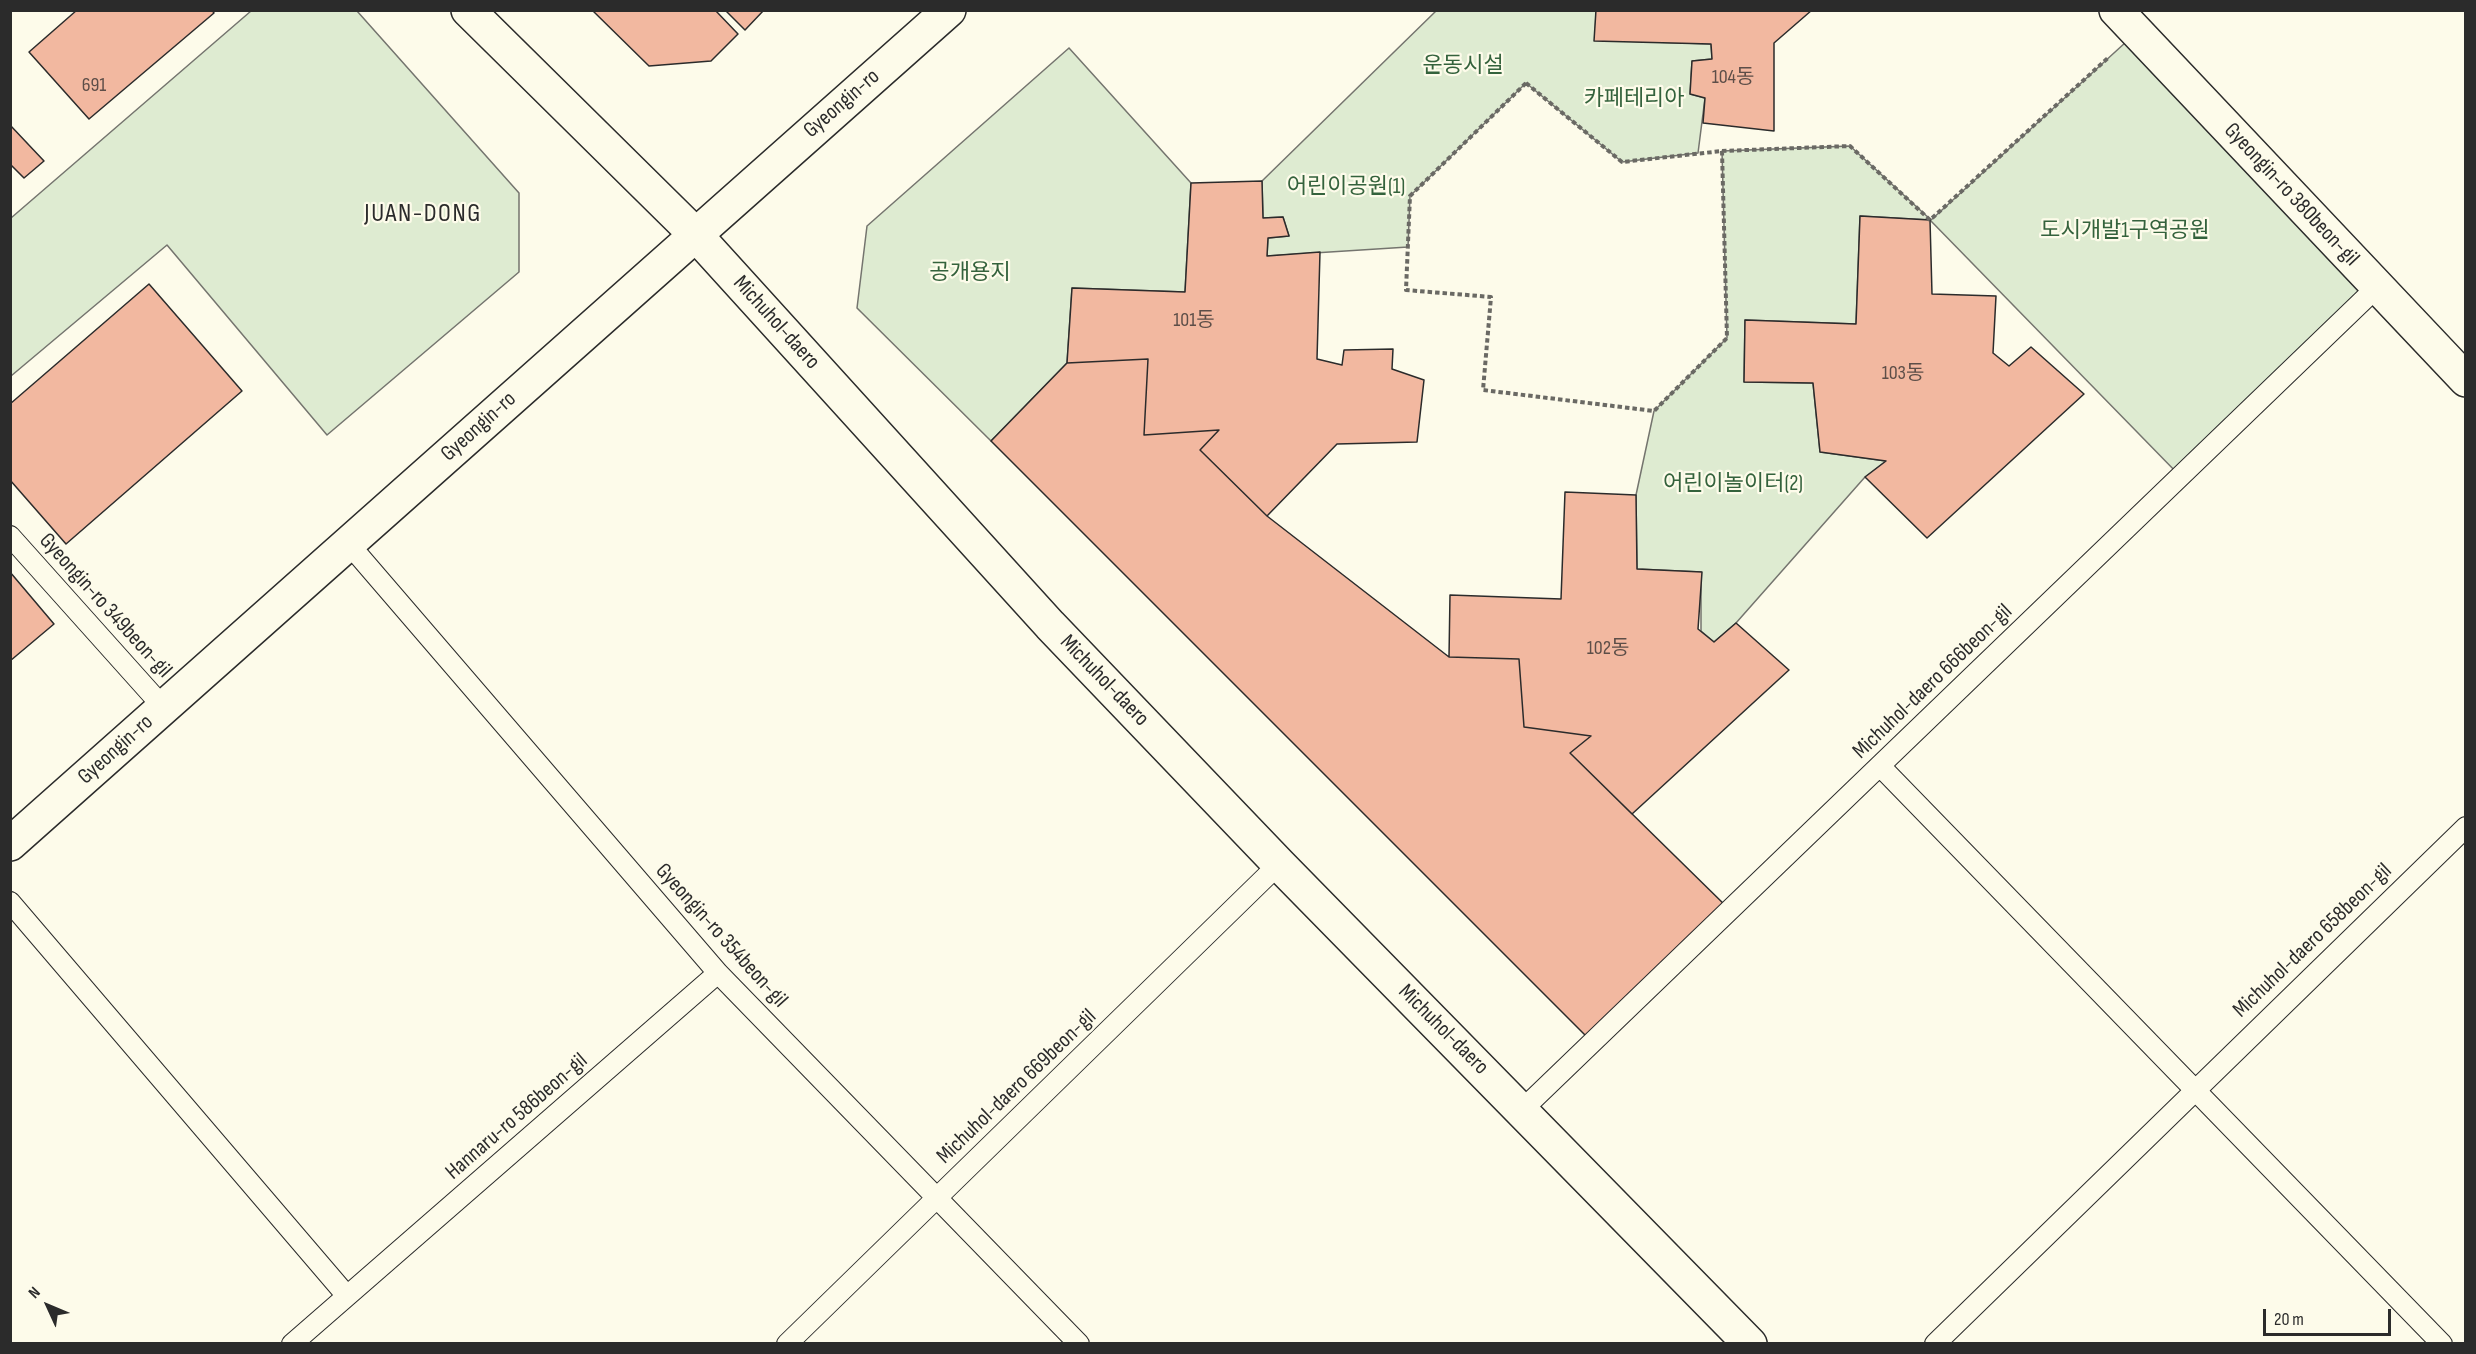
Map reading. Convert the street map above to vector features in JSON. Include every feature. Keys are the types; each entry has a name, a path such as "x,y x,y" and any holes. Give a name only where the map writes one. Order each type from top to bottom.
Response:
{"main road":[{"name":"Michuhol-daero","path":"468,10 695,234 1050,624 1279,864 1750,1344"},
{"name":"Gyeongin-ro","path":"10,844 949,10"},
{"name":"Gyeongin-ro 380beon-gil","path":"2116,10 2466,380"}],"lane":[{"name":"Michuhol-daero 666beon-gil","path":"1522,1110 2377,287"},
{"name":"Gyeongin-ro 349beon-gil","path":"10,536 164,708"},
{"name":"Gyeongin-ro 354beon-gil","path":"348,543 718,973 1079,1344"},
{"path":"1880,766 2442,1344"},
{"name":"Michuhol-daero 658beon-gil","path":"1935,1344 2194,1089 2466,827"},
{"name":"Michuhol-daero 669beon-gil","path":"787,1344 1279,864"},
{"path":"10,902 346,1296"},
{"name":"Hannaru-ro 586beon-gil","path":"292,1344 718,973"}],"path":[{"path":"1722,150 1727,338 1654,411 1483,390 1491,297 1406,290 1410,196 1526,83 1622,162 1722,150 1851,146 1930,220 2118,49"}],"green space":[{"path":"251,11 357,11 519,193 519,272 327,435 167,245 11,376 11,218"},
{"path":"1436,11 1596,11 1595,40 1711,44 1712,59 1692,61 1690,94 1705,98 1698,153 1622,162 1526,83 1410,196 1408,247 1267,256 1268,238 1289,236 1283,217 1263,218 1262,181"},
{"path":"2126,42 2369,295 2180,476 1930,220 1860,216 1856,324 1745,320 1744,382 1813,383 1820,452 1886,461 1865,477 1736,623 1714,642 1701,631 1701,572 1637,569 1636,495 1654,411 1727,338 1722,151 1850,146 1931,220"},
{"name":"공개용지","path":"1069,48 1191,183 1185,292 1072,288 1067,363 991,441 857,308 867,226"}],"building":[{"path":"77,10 212,10 214,13 89,119 29,52"},
{"path":"592,10 715,10 738,34 711,61 649,66"},
{"path":"725,10 764,10 745,30"},
{"path":"1596,10 1812,10 1774,43 1774,131 1703,123 1705,98 1690,94 1692,61 1712,59 1711,44 1594,41"},
{"path":"10,125 44,161 24,178 10,164"},
{"path":"1262,181 1263,218 1283,217 1289,236 1268,238 1267,256 1320,252 1317,359 1342,365 1344,350 1393,349 1392,369 1424,380 1417,442 1337,444 1267,516 1200,450 1219,430 1144,435 1148,359 1067,363 1072,288 1185,292 1191,183"},
{"path":"1860,216 1930,220 1932,294 1996,296 1993,353 2009,366 2031,347 2084,394 1927,538 1865,477 1886,461 1820,452 1813,383 1744,382 1745,320 1856,324"},
{"path":"149,284 242,391 66,544 10,480 10,404"},
{"path":"1148,359 1144,435 1219,430 1200,450 1267,516 1449,657 1519,659 1524,727 1591,736 1570,753 1730,910 1592,1042 991,441 1067,363"},
{"path":"1565,492 1636,495 1637,569 1702,572 1698,629 1714,642 1736,623 1789,670 1632,814 1570,753 1591,736 1524,727 1519,659 1449,657 1450,595 1561,599"},
{"path":"10,572 54,624 10,661"}],"district":[{"name":"JUAN-DONG","path":"423,214"}],"park label":[{"name":"운동시설","path":"1463,66"},
{"name":"카페테리아","path":"1634,99"},
{"name":"어린이공원(1)","path":"1346,187"},
{"name":"도시개발1구역공원","path":"2125,231"},
{"name":"어린이놀이터(2)","path":"1733,484"}]}
